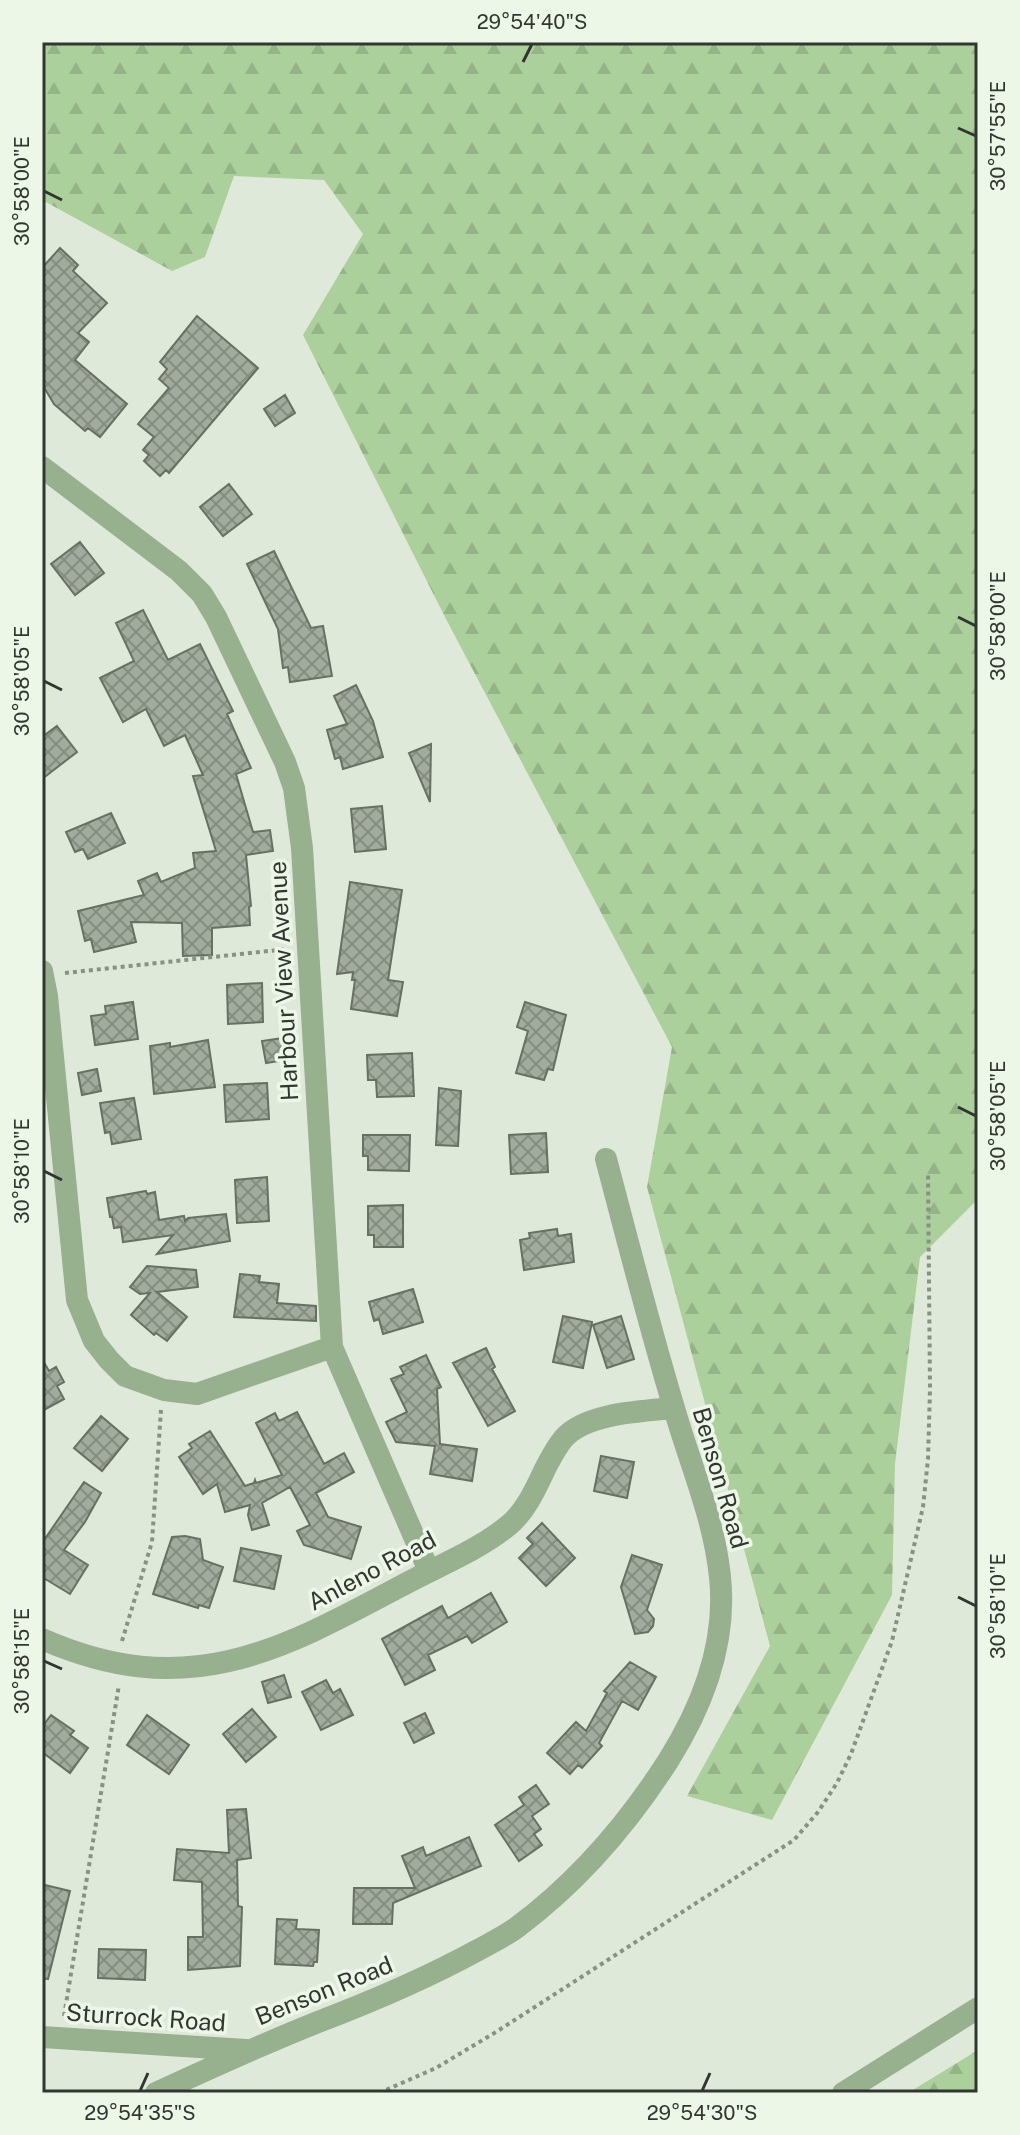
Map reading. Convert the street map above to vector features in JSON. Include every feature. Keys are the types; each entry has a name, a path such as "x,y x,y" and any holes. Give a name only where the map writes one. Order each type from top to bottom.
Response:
{"street":[{"name":"Harbour View Avenue","path":"42,467 179,571 202,594 285,762 294,788 300,823 332,1347 429,1571"},
{"path":"42,973 77,1300 94,1341 125,1376 164,1390 197,1394 332,1347"},
{"name":"Benson Road","path":"156,2093 247,2050 392,1993 515,1929 573,1880 612,1840 647,1794 683,1736 705,1691 719,1634 720,1579 711,1524 674,1408 606,1159"},
{"name":"Anleno Road","path":"42,1639 118,1664 177,1668 235,1662 286,1645 429,1571 510,1524 527,1504 554,1451 566,1435 605,1418 674,1408"},
{"path":"843,2093 978,2008"},
{"name":"Sturrock Road","path":"51,2037 247,2050"}],"path":[{"path":"42,973 307,946"},
{"path":"379,2093 436,2068 484,2039 794,1840 837,1783 851,1754 892,1641 923,1507 930,1389 928,1172"},
{"path":"51,2037 116,1700 121,1644 152,1542 164,1390"}],"green space":[{"path":"42,42 978,42 978,1199 920,1257 895,1464 892,1595 772,1820 687,1796 770,1646 647,1187 672,1047 446,619 303,335 363,234 324,180 234,176 205,257 172,271 44,201"},
{"path":"978,2050 978,2093 908,2093"}],"building":[{"path":"60,248 78,265 73,271 107,303 78,333 89,342 75,360 127,404 100,437 88,428 85,431 54,404 42,384 42,268"},
{"path":"197,316 258,368 169,473 166,470 160,476 144,461 149,455 143,450 154,437 138,424 169,388 159,379 167,369 160,362"},
{"path":"285,395 295,413 275,426 264,409"},
{"path":"229,484 252,514 223,536 200,507"},
{"path":"80,542 104,573 75,595 51,564"},
{"path":"274,551 311,628 323,626 332,676 290,682 288,667 283,668 278,629 247,564"},
{"path":"143,610 168,660 200,644 233,711 227,714 251,768 236,774 253,832 270,830 273,851 246,855 250,925 212,928 212,955 183,956 182,923 131,922 136,942 94,952 91,939 85,941 78,911 144,895 138,881 157,873 161,882 195,868 193,853 216,851 193,776 203,775 185,735 164,746 146,709 123,722 100,678 134,661 116,623"},
{"path":"356,685 373,721 383,757 343,769 340,757 335,759 327,730 347,724 334,696"},
{"path":"57,726 77,752 42,779 42,737"},
{"path":"431,744 430,802 409,753"},
{"path":"382,806 386,849 355,852 351,809"},
{"path":"111,813 125,843 88,859 83,849 75,852 66,832"},
{"path":"350,882 402,890 388,980 403,982 397,1016 351,1009 355,980 352,980 353,972 337,974"},
{"path":"262,983 263,1022 228,1024 227,985"},
{"path":"133,1002 138,1039 95,1045 91,1016 106,1014 105,1006"},
{"path":"525,1002 566,1015 553,1070 548,1069 544,1080 516,1073 528,1031 517,1027"},
{"path":"283,1038 285,1060 266,1063 262,1041"},
{"path":"208,1040 215,1087 154,1094 150,1046 170,1043 170,1047"},
{"path":"412,1053 414,1096 377,1097 376,1080 368,1080 367,1055"},
{"path":"97,1069 101,1091 82,1095 78,1073"},
{"path":"267,1083 269,1119 226,1122 224,1085"},
{"path":"439,1088 461,1091 458,1146 436,1145"},
{"path":"134,1098 141,1139 112,1144 110,1132 105,1133 100,1103"},
{"path":"546,1133 548,1172 511,1174 509,1135"},
{"path":"363,1135 410,1135 409,1171 368,1170 368,1156 363,1156"},
{"path":"267,1177 269,1221 237,1223 235,1180"},
{"path":"146,1191 147,1194 155,1192 159,1220 184,1216 185,1221 188,1218 226,1214 230,1241 157,1254 173,1235 123,1242 121,1227 114,1228 110,1217 107,1198"},
{"path":"403,1205 403,1247 374,1247 374,1235 368,1235 368,1206"},
{"path":"557,1229 558,1236 571,1234 574,1262 524,1270 520,1240 530,1238 529,1233"},
{"path":"147,1266 196,1270 198,1287 157,1292 187,1317 167,1341 156,1333 154,1335 131,1315 150,1293 140,1294 130,1287"},
{"path":"240,1274 260,1276 259,1282 279,1284 277,1303 316,1306 316,1321 234,1317"},
{"path":"413,1289 423,1322 383,1334 379,1319 374,1321 369,1302"},
{"path":"563,1316 592,1322 583,1368 553,1362"},
{"path":"621,1316 634,1359 607,1368 593,1325"},
{"path":"486,1348 495,1367 492,1369 515,1411 488,1426 453,1363"},
{"path":"426,1355 441,1387 437,1389 440,1444 477,1449 472,1481 430,1474 435,1446 396,1442 386,1422 407,1412 391,1379 404,1374 400,1367"},
{"path":"42,1359 49,1371 56,1367 64,1382 57,1386 64,1399 42,1411"},
{"path":"297,1412 324,1464 344,1453 354,1472 316,1493 328,1517 361,1527 351,1559 304,1545 297,1531 310,1525 290,1487 262,1503 269,1525 252,1530 248,1515 250,1505 225,1512 217,1484 203,1494 179,1457 192,1448 189,1444 210,1431 245,1486 255,1480 256,1483 282,1475 256,1423 275,1413 279,1421"},
{"path":"101,1416 128,1439 102,1471 74,1448"},
{"path":"601,1456 634,1462 627,1498 594,1491"},
{"path":"84,1482 101,1493 64,1550 88,1565 70,1594 42,1577 42,1543"},
{"path":"542,1523 575,1558 546,1586 519,1558 533,1544 527,1538"},
{"path":"172,1537 200,1539 203,1560 223,1567 209,1608 199,1605 198,1608 153,1594"},
{"path":"241,1548 281,1556 274,1589 234,1581"},
{"path":"632,1555 662,1565 647,1610 654,1619 653,1626 648,1632 635,1634 621,1587"},
{"path":"491,1593 507,1622 472,1643 467,1636 428,1655 435,1670 405,1685 382,1639 442,1606 448,1618"},
{"path":"630,1662 656,1677 638,1710 622,1701 599,1743 602,1746 582,1768 578,1765 570,1774 547,1753 576,1722 586,1731 607,1693 604,1691"},
{"path":"284,1675 291,1697 268,1703 262,1682"},
{"path":"326,1680 333,1693 340,1689 353,1715 321,1730 302,1692"},
{"path":"252,1709 276,1737 246,1762 223,1734"},
{"path":"425,1713 434,1733 414,1743 404,1723"},
{"path":"51,1715 74,1731 70,1735 88,1748 70,1773 42,1752 42,1727"},
{"path":"147,1715 189,1745 169,1774 127,1745"},
{"path":"536,1785 549,1804 532,1816 541,1829 534,1834 542,1845 519,1861 495,1825 524,1805 519,1797"},
{"path":"246,1809 251,1858 237,1860 238,1906 242,1907 240,1966 188,1970 188,1937 203,1937 202,1882 174,1880 177,1849 229,1853 227,1810"},
{"path":"469,1837 481,1866 393,1903 392,1924 353,1924 354,1888 415,1888 402,1856 423,1847 426,1856"},
{"path":"45,1885 70,1891 48,1979 42,1978 42,1897"},
{"path":"277,1919 297,1920 296,1929 319,1930 317,1962 313,1966 275,1964"},
{"path":"99,1949 146,1950 145,1980 98,1978"}]}
